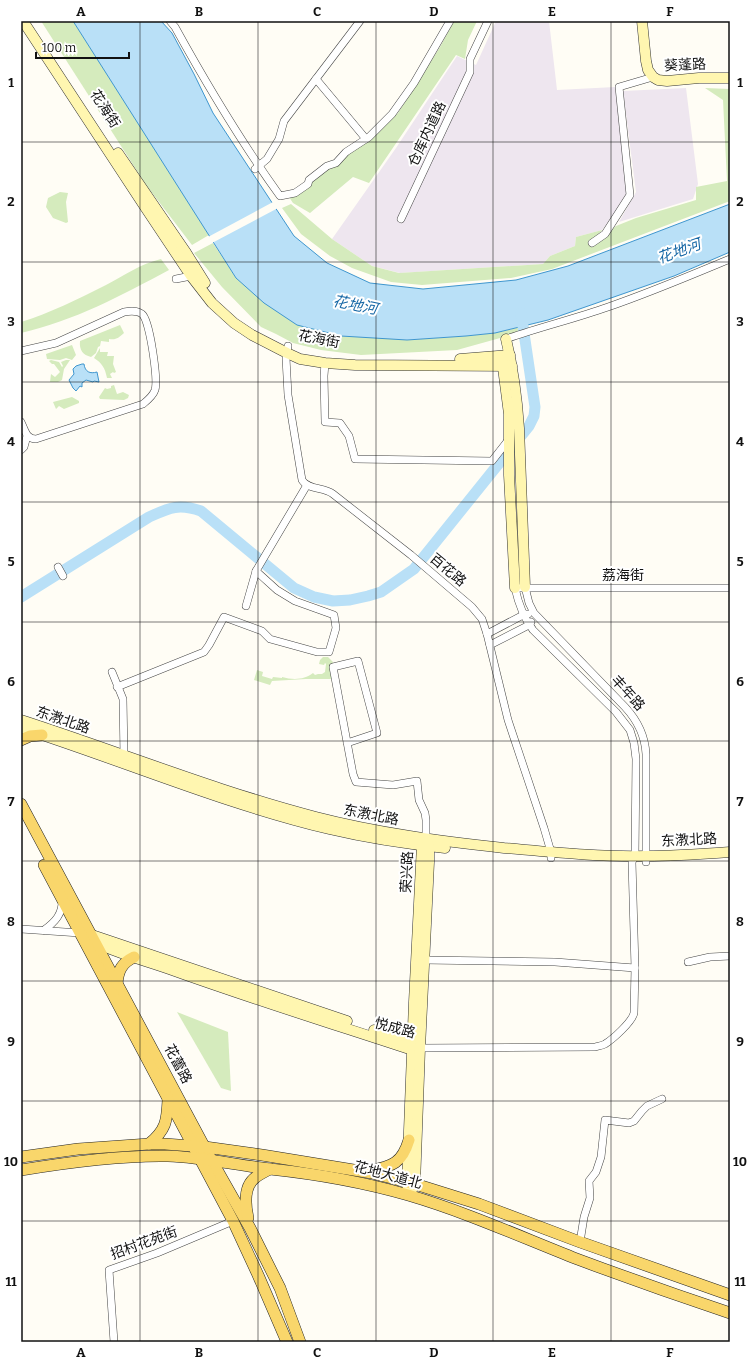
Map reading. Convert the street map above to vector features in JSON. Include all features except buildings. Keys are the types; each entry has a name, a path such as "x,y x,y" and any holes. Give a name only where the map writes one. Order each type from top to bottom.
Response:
{"main road":[{"path":"21,740 30,736 42,735"},
{"name":"花蕾路","path":"21,804 192,1145 233,1221 287,1342"},
{"name":"花蕾路","path":"21,820 62,897 117,984 212,1161 250,1228 280,1288 300,1342"},
{"path":"117,984 117,975 122,965 134,956"},
{"path":"148,1144 160,1134 165,1126 168,1115 168,1097"},
{"path":"367,1172 384,1168 399,1160 405,1151 409,1140"},
{"name":"花地大道北","path":"21,1157 78,1149 148,1144 192,1145 367,1172 411,1182 517,1218 730,1295"},
{"name":"花地大道北","path":"21,1170 64,1163 148,1156 200,1159 344,1179 409,1195 503,1229 636,1281 730,1313"},
{"path":"250,1228 245,1207 249,1185 255,1177 270,1169"}],"street":[{"name":"花海街","path":"24,21 191,276 212,303 234,323 252,335 287,350 309,354 364,360 455,359 507,361"},
{"name":"花海街","path":"32,21 105,134 208,287 219,301 238,318 300,359 355,365 507,361"},
{"path":"170,21 175,27 203,79 257,168 280,196 295,193 308,184 309,180 327,166 336,163 346,152 366,139 392,114 414,83 450,21"},
{"path":"257,168 267,159 279,139 284,120 360,21"},
{"name":"仓库内道路","path":"401,220 470,72 470,59 488,21"},
{"name":"葵蓬路","path":"642,21 646,61 648,70 652,77 658,80 666,81 699,78 730,78"},
{"path":"592,243 605,234 630,195 619,87 652,77"},
{"path":"316,79 366,139"},
{"path":"490,645 529,625 534,613 520,587 510,475 506,339 627,301 730,259"},
{"path":"176,279 191,276"},
{"path":"21,351 56,343 124,312 137,312 143,315 147,322 153,353 156,383 155,390 151,398 143,404 36,439 32,439 27,436 21,422"},
{"path":"246,606 257,569 307,485 302,480 288,395 287,350"},
{"path":"507,361 517,403 519,428 521,471 520,587"},
{"path":"326,363 324,376 325,422 340,423 349,436 355,459 492,461 510,438"},
{"path":"21,450 24,448 27,436"},
{"name":"百花路","path":"307,485 330,491 424,566 482,618 508,720 551,855"},
{"path":"58,567 63,576"},
{"path":"117,687 204,652 224,617 262,631 270,639 317,652 329,652 336,628 334,615 295,602 277,590 257,569"},
{"name":"荔海街","path":"520,587 730,588"},
{"name":"丰年路","path":"415,1047 595,1047 604,1044 633,1018 635,968 634,859 636,759 634,743 630,730 616,712 529,625 518,601 520,587"},
{"path":"487,634 524,614 534,613"},
{"name":"丰年路","path":"534,613 633,715 642,733 646,754 646,859"},
{"path":"347,743 377,733 358,661 333,667 347,743 353,774 356,782 393,785 417,781 419,800 425,813 426,820 426,844"},
{"path":"112,672 123,699 124,756"},
{"name":"东漖北路","path":"21,720 187,778 316,817 426,844"},
{"name":"东漖北路","path":"21,728 207,793 295,820 360,836 426,844 551,855 634,859 730,859"},
{"name":"荣兴路","path":"409,1195 411,1182 415,1047 424,960 426,844"},
{"name":"荣兴路","path":"411,1182 409,1140 426,844"},
{"name":"东漖北路","path":"646,859 730,852"},
{"path":"44,930 51,925 58,916 62,905 62,897"},
{"path":"21,929 44,930 88,937"},
{"name":"悦成路","path":"88,937 134,956 240,994 415,1047"},
{"name":"悦成路","path":"88,937 415,1047"},
{"path":"688,962 710,957 730,956"},
{"path":"424,960 556,962 635,968"},
{"path":"580,1242 584,1217 590,1198 589,1181 596,1172 601,1156 605,1120 629,1123 634,1121 647,1106 662,1099"},
{"name":"招村花苑街","path":"114,1342 109,1270 158,1253 233,1221"}],"shaded area":[{"path":"496,21 549,21 557,90 615,87 630,195 602,230 576,237 575,246 550,256 543,264 400,273 372,266 332,239 396,148 457,56 476,65"},
{"path":"686,88 698,184 693,199 619,222 636,192 623,91"}],"green space":[{"path":"41,21 73,21 209,235 192,245 146,185"},
{"path":"454,21 477,21 468,40 465,59 456,55 369,183 353,177 310,213 293,203 289,197 338,163 351,151 378,132 398,113 440,47"},
{"path":"705,88 730,89 730,201 552,269 511,278 422,285 391,282 352,268 330,256 301,234 282,208 291,204 332,239 372,266 399,273 543,264 550,256 575,246 576,237 602,230 594,242 616,226 636,218 696,200 696,187 727,181 723,100"},
{"path":"60,192 68,193 66,202 68,222 66,223 53,218 46,207 48,198"},
{"path":"213,243 236,278 407,340 495,333 520,327 522,332 457,350 361,355 321,350 293,343 261,327 222,287 194,253"},
{"path":"161,259 169,270 115,298 79,314 60,322 21,333 21,322 64,305 139,267"},
{"path":"120,325 124,333 117,338 109,339 109,342 101,341 96,353 91,357 82,352 80,341"},
{"path":"72,345 76,355 72,360 66,358 60,360 47,359 46,354"},
{"path":"100,348 100,352 108,352 107,356 114,356 113,364 116,372 110,374 112,378 107,378 103,366 94,358"},
{"path":"70,360 64,369 62,380 58,382 50,382 51,374 55,377 60,372 54,364 49,361 59,362 62,367 61,362"},
{"path":"114,385 117,394 123,392 129,395 128,398 124,400 100,399 99,397 105,388 111,388 111,386"},
{"path":"72,397 79,401 79,403 64,409 59,406 56,409 53,402"},
{"path":"323,657 328,657 333,662 333,679 272,681 270,685 254,680 257,670 263,672 262,676 272,679 273,677 282,677 298,679 313,673 315,675 322,674 325,672 326,664 319,664"},
{"path":"177,1012 228,1032 231,1091 221,1088"}],"water":[{"name":"花地河","path":"73,21 161,21 172,33 213,113 294,236 327,263 370,283 423,289 516,280 568,266 730,204 730,252 674,276 548,320 495,333 407,340 341,336 297,325 264,303 236,278"},
{"path":"84,364 85,369 88,372 97,372 99,382 86,380 82,383 82,387 80,386 76,391 69,380 74,374 73,369"}],"pier":[{"path":"273,202 278,208 212,243 208,237"}],"waterway":[{"path":"21,597 149,517 168,509 180,507 201,511 294,588 314,597 333,601 350,600 381,592 414,569 529,426 534,416 535,407 521,313"}]}
